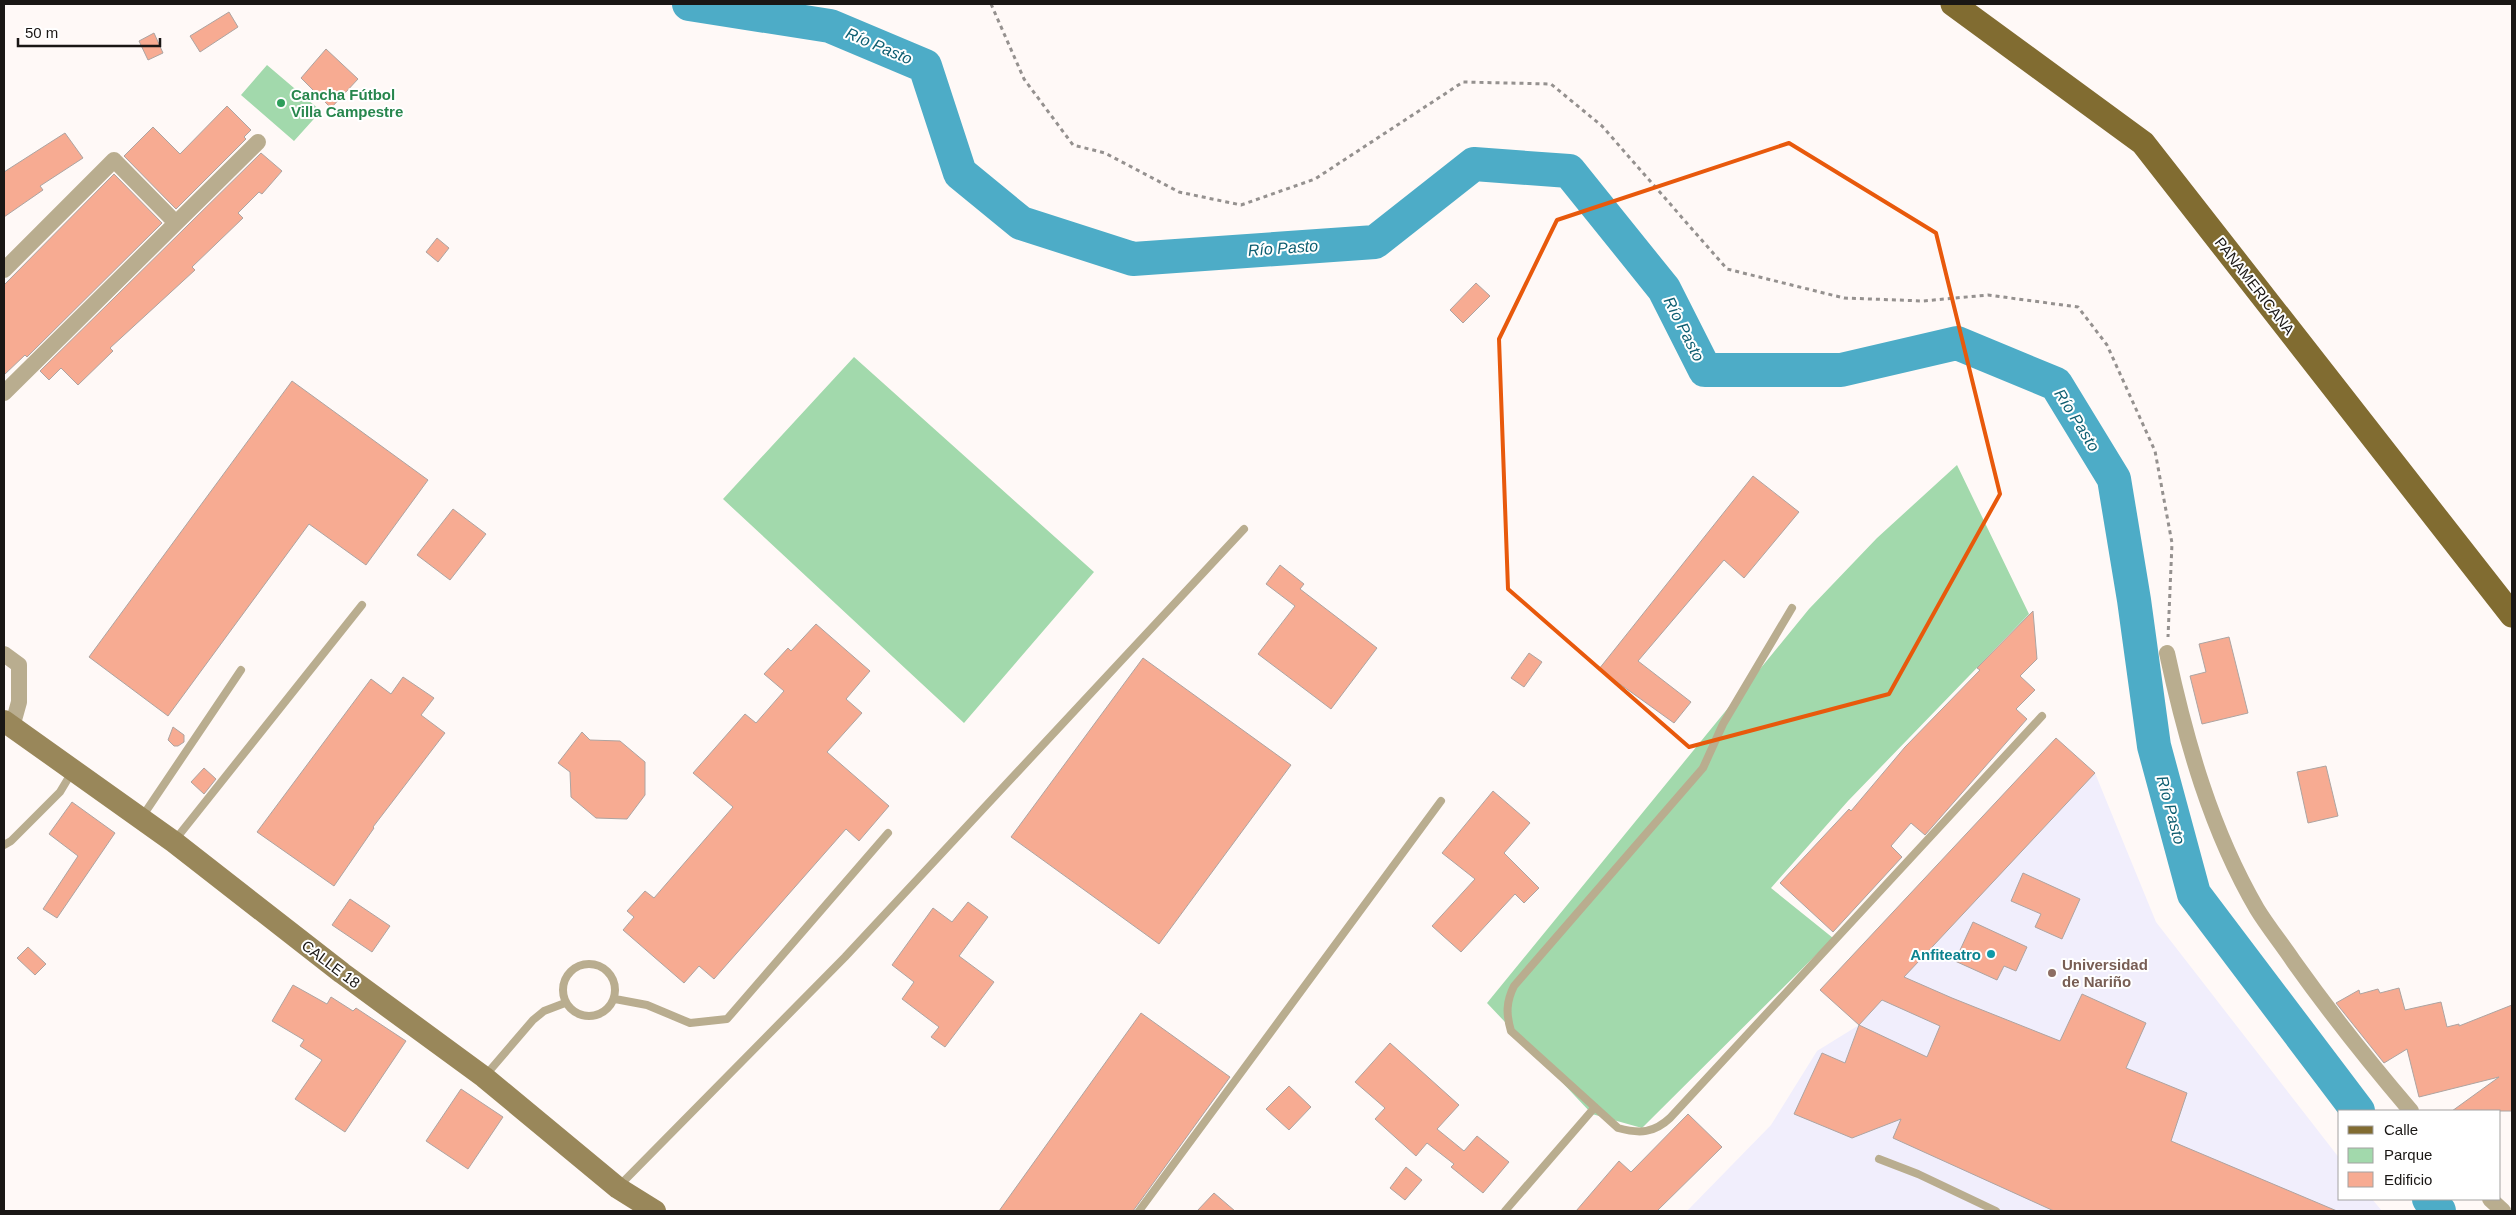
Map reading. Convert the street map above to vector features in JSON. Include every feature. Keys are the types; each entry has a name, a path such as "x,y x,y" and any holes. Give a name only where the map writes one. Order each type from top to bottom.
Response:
{"main road":[{"name":"PANAMERICANA","path":"1952,4 2144,143 2512,615"},
{"name":"CALLE 18","path":"8,724 174,842 342,973 484,1078 618,1188 655,1211"}],"street":[{"path":"4,392 258,142"},
{"path":"4,270 114,160 176,223"},
{"path":"2167,652 2182,724 2218,830 2257,910 2328,1009 2410,1110"},
{"path":"4,654 19,665 19,702 8,724"},
{"path":"2491,1200 2503,1211"}],"lane":[{"path":"618,1188 845,957 1244,529"},
{"path":"174,842 362,605"},
{"path":"1792,608 1723,724 1703,768 1514,986 1508,996 1507,1008 1511,1031 1618,1128 1630,1131 1652,1131 1662,1125 2042,716"},
{"path":"141,818 241,670"},
{"path":"4,845 11,841 60,792 73,770"},
{"path":"1139,1211 1441,801"},
{"path":"615,999 647,1005 690,1023 727,1019 888,833"},
{"path":"598,964 614,978 615,999 602,1015 581,1016 565,1003 563,982 577,966 598,964"},
{"path":"484,1078 533,1020 544,1011 565,1003"},
{"path":"1505,1211 1596,1107"},
{"path":"1879,1159 1918,1174 1996,1211"}],"path":[{"path":"991,4 1024,79 1073,145 1105,153 1180,192 1241,205 1315,179 1463,82 1551,84 1602,126 1726,269 1844,298 1923,301 1988,295 2078,307 2107,345 2154,451 2172,543 2167,652"}],"highlighted area":[{"path":"1789,143 1936,233 2000,494 1889,694 1689,747 1508,589 1499,339 1557,220"}],"shaded area":[{"name":"Universidad de Nariño","path":"2095,773 2156,922 2338,1156 2338,1200 2373,1200 2382,1211 1687,1211 1771,1125 1817,1051 1859,1025"}],"green space":[{"name":"Cancha Fútbol Villa Campestre","path":"267,65 321,111 294,141 241,95"},
{"path":"854,357 1094,572 964,723 723,499"},
{"path":"1957,465 2029,614 1848,801 1771,888 1833,938 1642,1128 1592,1114 1487,1003 1809,609 1877,538"}],"building":[{"path":"229,12 238,27 200,52 190,36"},
{"path":"154,33 163,53 148,60 139,41"},
{"path":"326,49 358,79 331,108 301,78"},
{"path":"227,106 251,130 244,137 246,139 176,209 124,156 153,127 180,154"},
{"path":"65,133 83,158 40,186 43,190 4,217 4,172"},
{"path":"261,153 282,171 262,194 259,192 238,213 243,218 192,267 195,270 110,348 113,351 78,385 61,368 49,380 40,371"},
{"path":"114,174 162,223 27,357 25,355 4,375 4,285"},
{"path":"437,238 449,248 438,262 426,252"},
{"path":"1476,283 1490,296 1463,323 1450,310"},
{"path":"292,381 428,480 366,565 309,524 168,716 89,657"},
{"path":"1753,476 1799,512 1744,578 1724,560 1638,661 1691,702 1674,723 1599,669"},
{"path":"453,509 486,534 450,580 417,555"},
{"path":"1280,565 1304,584 1300,589 1377,648 1331,709 1258,654 1295,606 1266,584"},
{"path":"2033,611 2037,659 2020,676 2035,690 2016,709 2027,719 1925,835 1911,823 1891,846 1902,857 1833,932 1780,883 1849,809 1851,811 1905,747 1980,670 1977,668"},
{"path":"816,624 870,671 846,699 862,713 827,752 889,806 859,841 846,829 714,979 699,966 684,983 623,930 634,917 627,911 645,891 654,898 733,807 693,773 745,714 756,723 784,691 764,674 788,648 791,651"},
{"path":"2229,637 2248,713 2202,724 2190,676 2206,672 2199,644"},
{"path":"1529,653 1542,662 1524,687 1511,678"},
{"path":"1143,658 1291,765 1159,944 1011,837"},
{"path":"403,677 434,698 421,715 445,733 373,827 334,886 257,832 371,679 391,694"},
{"path":"173,727 184,735 184,742 178,746 174,746 168,740"},
{"path":"582,732 590,740 620,741 645,762 645,795 627,819 596,818 571,797 570,772 558,763"},
{"path":"2056,738 2095,773 1904,977 2060,1041 2082,994 2146,1023 2126,1068 2187,1093 2171,1141 2337,1211 2054,1211 1893,1138 1901,1119 1852,1138 1794,1114 1822,1053 1845,1063 1859,1025 1820,990","holes":["1882,1000 1940,1026 1927,1057 1859,1025"]},
{"path":"2326,766 2338,816 2308,823 2297,772"},
{"path":"204,768 216,779 204,794 191,782"},
{"path":"1493,791 1530,823 1504,853 1539,888 1524,903 1515,894 1461,952 1432,926 1475,879 1442,853"},
{"path":"72,802 115,833 57,918 43,909 78,856 49,834"},
{"path":"2023,873 2080,899 2062,939 2035,927 2041,914 2011,901"},
{"path":"350,899 390,926 372,952 332,925"},
{"path":"968,902 988,917 959,956 994,982 945,1047 931,1037 939,1027 902,999 914,982 892,965 933,908 952,922"},
{"name":"Anfiteatro","path":"1973,922 2027,947 2016,971 2004,966 1997,980 1955,961"},
{"path":"28,947 46,964 35,975 17,958"},
{"path":"293,985 327,1004 331,997 353,1011 356,1008 406,1041 345,1132 295,1099 322,1060 300,1046 304,1040 272,1021"},
{"path":"2399,988 2405,1010 2441,1002 2447,1027 2459,1024 2459,1026 2512,1005 2512,1111 2453,1110 2499,1077 2419,1097 2407,1049 2384,1063 2336,1003 2359,990 2360,994 2378,989 2380,993"},
{"path":"1141,1013 1230,1077 1133,1211 999,1211"},
{"path":"1390,1043 1459,1105 1437,1129 1464,1151 1477,1136 1509,1162 1483,1193 1451,1167 1454,1164 1427,1143 1416,1156 1375,1119 1385,1108 1355,1082"},
{"path":"1289,1086 1311,1107 1289,1130 1266,1109"},
{"path":"461,1089 503,1117 468,1169 426,1141"},
{"path":"1688,1114 1722,1147 1657,1211 1576,1211 1619,1161 1631,1172"},
{"path":"1406,1167 1422,1180 1405,1200 1390,1188"},
{"path":"1214,1193 1235,1211 1197,1211"}],"waterway":[{"name":"Río Pasto","path":"689,4 830,26 925,66 960,173 1021,223 1133,259 1375,242 1474,164 1569,171 1664,289 1705,370 1841,370 1957,343 2056,384 2114,479 2134,600 2154,746 2194,894 2357,1110"},
{"name":"Río Pasto","path":"2430,1200 2439,1211"}],"place":[{"name":"Cancha Fútbol Villa Campestre","path":"281,103"},
{"name":"Anfiteatro","path":"1991,954"},
{"name":"Universidad de Nariño","path":"2052,973"}]}
